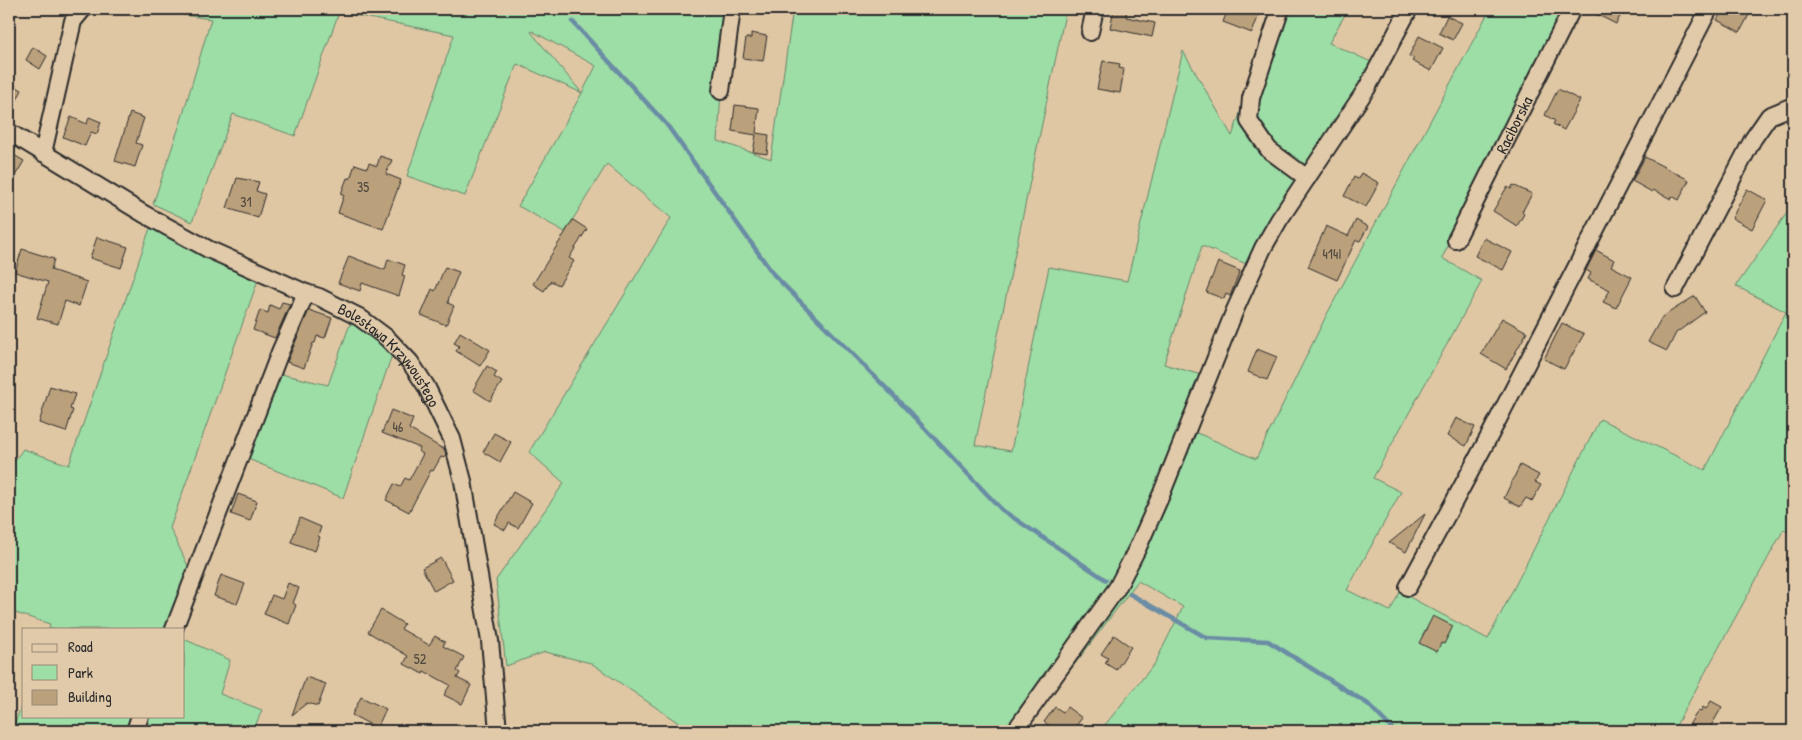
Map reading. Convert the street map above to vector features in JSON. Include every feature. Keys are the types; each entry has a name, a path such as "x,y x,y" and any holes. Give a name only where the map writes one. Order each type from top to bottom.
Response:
{"street":[{"path":"43,153 73,21 83,9"},
{"path":"721,91 732,9"},
{"path":"1090,32 1096,9"},
{"path":"1015,731 1121,580 1161,495 1246,284 1279,220 1367,88 1409,9"},
{"name":"Raciborska","path":"1456,240 1572,9"},
{"path":"1408,587 1491,433 1709,9"},
{"path":"1280,12 1251,98 1249,121 1269,150 1307,178"},
{"path":"1675,289 1753,139 1769,116 1793,106"},
{"name":"Bolesława Krzywoustego","path":"9,132 144,214 208,249 319,297 359,317 387,338 410,362 426,386 452,439 463,481 490,642 498,731"},
{"path":"174,628 280,352 306,293"},
{"path":"135,731 139,718"}],"green space":[{"path":"182,9 732,9 721,91 718,141 771,159 793,9 1066,9 975,445 1011,451 1049,267 1127,281 1183,51 1232,136 1277,9 1348,9 1329,43 1378,65 1254,267 1202,246 1164,364 1208,377 1187,430 1256,459 1326,316 1490,9 1565,9 1442,258 1482,281 1373,478 1401,492 1347,590 1390,611 1400,592 1488,639 1600,419 1705,470 1786,312 1736,286 1793,204 1793,535 1784,529 1673,731 1100,731 1155,663 1183,607 1138,581 1024,731 675,731 680,724 591,663 545,652 506,666 496,580 564,483 529,452 671,218 607,164 565,232 518,206 582,93 517,64 465,196 407,176 454,35 339,12 295,136 233,114 192,222 153,204 181,121 211,19 177,14","holes":["531,32 596,66 582,93"]},
{"path":"150,228 258,280 170,528 189,568 182,628 49,628 50,624 9,611 9,480 13,463 23,449 69,465"},
{"path":"351,321 393,352 343,498 248,459 277,373 328,385"},
{"path":"185,639 230,660 220,694 262,710 253,731 12,731 22,704 22,718 185,718"}],"building":[{"path":"1114,9 1127,9 1126,17 1155,23 1152,37 1110,28"},
{"path":"1228,9 1261,9 1252,33 1223,22"},
{"path":"1586,9 1624,9 1616,24"},
{"path":"1723,9 1752,9 1740,32 1717,20"},
{"path":"1447,16 1462,23 1453,40 1439,33"},
{"path":"751,33 767,36 763,61 743,58 746,38 751,38"},
{"path":"1419,36 1443,48 1431,71 1412,61 1414,58 1409,56"},
{"path":"33,47 47,56 40,69 26,60"},
{"path":"1103,61 1120,64 1119,68 1124,69 1120,93 1097,89"},
{"path":"9,83 22,90 9,115"},
{"path":"1558,89 1580,100 1564,130 1553,124 1555,121 1545,115"},
{"path":"735,105 759,108 756,133 769,135 767,154 753,152 756,135 732,131"},
{"path":"130,113 144,118 136,143 142,145 135,167 115,161"},
{"path":"71,117 87,124 89,117 101,122 97,134 91,132 85,146 63,137"},
{"path":"9,152 24,161 9,186"},
{"path":"380,156 392,160 386,174 401,180 383,229 338,213 344,195 341,194 347,178 350,179 355,164 367,168 369,163 377,166"},
{"path":"1645,157 1689,180 1679,200 1672,196 1671,199 1653,190 1652,192 1632,181"},
{"path":"1361,173 1379,183 1366,207 1344,196 1354,177 1358,179"},
{"path":"237,178 259,182 256,191 265,194 258,218 227,208"},
{"path":"1513,185 1532,194 1517,226 1493,211 1507,187 1511,189"},
{"path":"1747,189 1767,200 1752,229 1732,218"},
{"path":"573,220 587,229 569,258 574,261 559,285 551,281 544,291 533,284"},
{"path":"1356,220 1368,227 1360,241 1356,240 1337,280 1308,267 1326,226 1348,236"},
{"path":"97,237 128,247 121,268 90,258"},
{"path":"1484,238 1512,252 1503,270 1475,256"},
{"path":"22,249 54,259 51,270 87,282 79,306 65,301 58,324 37,318 48,282 15,272"},
{"path":"1596,250 1614,260 1611,266 1632,277 1616,308 1603,302 1610,290 1588,279 1591,273 1586,270"},
{"path":"349,256 385,270 388,259 405,265 402,275 405,276 399,296 362,283 360,291 338,283"},
{"path":"1218,262 1240,271 1230,296 1226,294 1224,299 1206,292"},
{"path":"445,267 459,272 449,297 448,303 454,306 446,325 421,315 432,289 435,291"},
{"path":"1695,296 1705,312 1676,333 1667,351 1648,342 1662,317"},
{"path":"282,302 290,304 275,338 253,330 260,310 268,313 270,305 279,309"},
{"path":"309,310 332,318 325,338 317,336 315,343 313,343 304,368 287,362"},
{"path":"1502,318 1527,332 1506,369 1481,354"},
{"path":"1562,323 1584,334 1564,369 1544,359"},
{"path":"460,332 490,350 480,366 456,351 459,346 454,343"},
{"path":"1257,349 1277,357 1267,380 1248,372"},
{"path":"487,366 497,372 494,377 502,382 490,401 473,390"},
{"path":"50,386 75,394 70,409 73,410 66,432 39,423"},
{"path":"391,410 413,419 409,429 445,450 446,455 444,458 441,457 433,471 431,470 409,512 386,500 394,484 400,487 405,478 409,480 423,454 418,451 420,448 382,433"},
{"path":"1456,418 1475,427 1466,446 1447,436"},
{"path":"494,433 511,442 500,462 483,452"},
{"path":"1520,465 1539,475 1535,482 1541,485 1532,501 1526,498 1520,507 1504,498"},
{"path":"513,492 532,503 518,528 509,523 505,530 494,524"},
{"path":"238,494 257,501 250,521 231,514"},
{"path":"1425,514 1406,552 1389,543"},
{"path":"300,518 321,527 315,551 291,542"},
{"path":"441,558 453,580 434,591 422,568"},
{"path":"221,575 245,584 237,604 214,596"},
{"path":"288,583 299,588 293,603 296,605 289,624 264,614 272,595 282,599"},
{"path":"381,610 404,624 401,629 429,645 435,636 445,642 443,646 464,657 457,671 460,673 457,678 471,685 462,704 444,695 450,685 424,671 423,674 404,664 408,656 368,632"},
{"path":"1433,616 1453,626 1444,644 1441,643 1437,652 1419,643"},
{"path":"1114,635 1131,647 1116,670 1105,663 1108,658 1101,654"},
{"path":"306,677 326,684 318,706 307,703 292,715"},
{"path":"361,697 386,709 377,728 352,715"},
{"path":"1711,701 1722,707 1708,731 1685,731 1696,714 1699,711 1701,712 1703,707 1706,709"},
{"path":"1055,707 1063,712 1067,707 1082,718 1072,731 1057,731 1044,722"}],"waterway":[{"path":"573,22 667,125 774,275 895,397 1002,510 1106,580"},
{"path":"1130,594 1207,638 1268,641 1368,704 1394,731"}]}
